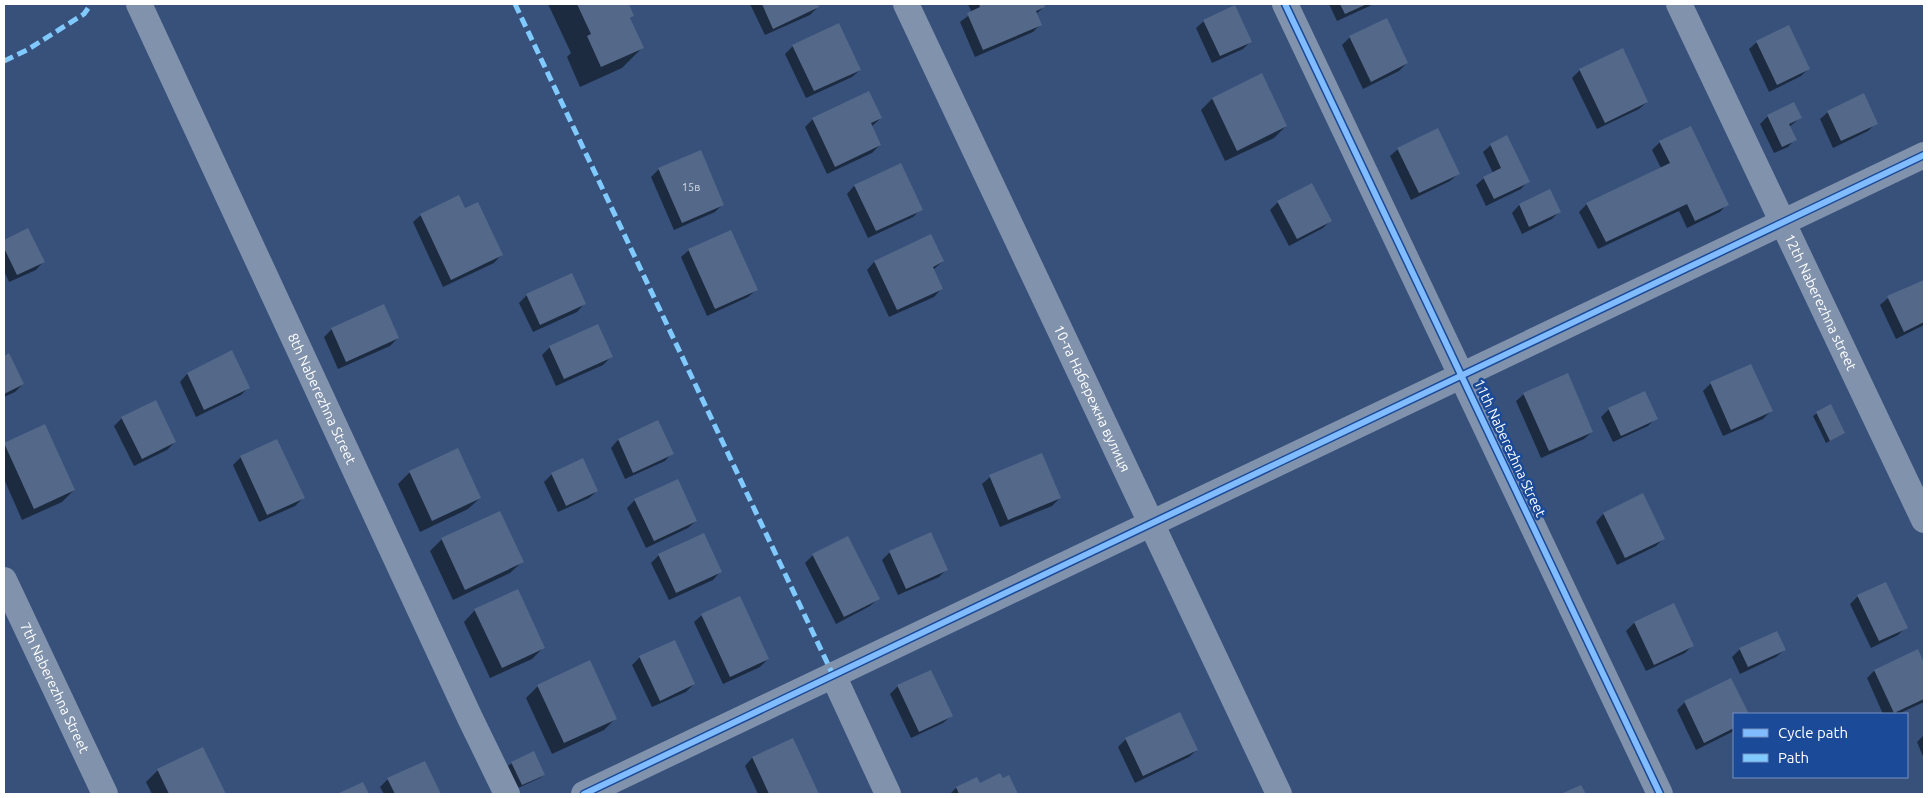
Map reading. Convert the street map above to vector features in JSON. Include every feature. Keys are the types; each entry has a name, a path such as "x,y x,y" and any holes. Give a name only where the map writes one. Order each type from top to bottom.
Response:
{"street":[{"name":"8th Naberezhna Street","path":"138,4 465,709 507,794"},
{"name":"10-та Набережна вулиця","path":"906,4 1279,794"},
{"name":"11th Naberezhna Street","path":"1285,4 1660,794"},
{"name":"12th Naberezhna street","path":"1679,4 1924,520"},
{"path":"584,794 1462,374 1784,224 1924,156"},
{"name":"7th Naberezhna Street","path":"4,580 105,794"},
{"path":"832,675 888,794"}],"building":[{"path":"577,4 629,4 634,16 630,18 644,48 601,67 587,36 591,34"},
{"path":"762,4 818,4 819,7 773,29"},
{"path":"979,4 1044,4 1045,7 1036,11 1042,25 983,50 967,13 980,7"},
{"path":"1340,4 1367,4 1345,14"},
{"path":"1235,5 1252,42 1220,56 1203,20"},
{"path":"1387,18 1408,63 1371,82 1349,36"},
{"path":"839,23 861,70 814,91 792,45"},
{"path":"1789,25 1810,69 1777,85 1756,41"},
{"path":"1623,48 1648,102 1605,123 1579,69"},
{"path":"1262,73 1287,126 1237,151 1212,98"},
{"path":"869,91 882,118 871,123 881,145 835,167 812,118"},
{"path":"1864,93 1878,124 1841,141 1827,111"},
{"path":"1794,102 1802,118 1789,124 1797,140 1782,147 1767,115"},
{"path":"1691,126 1729,205 1695,221 1687,204 1606,242 1586,203 1670,163 1659,141"},
{"path":"1438,128 1460,174 1419,193 1397,148"},
{"path":"1507,135 1530,182 1494,199 1483,177 1501,168 1490,144"},
{"path":"701,150 724,205 682,223 658,168"},
{"path":"901,163 923,210 876,231 854,185"},
{"path":"1312,183 1332,221 1297,239 1277,201"},
{"path":"1550,189 1561,212 1529,227 1519,204"},
{"path":"459,195 465,208 478,202 503,255 451,280 420,214"},
{"path":"28,228 45,262 17,275 4,248 4,240"},
{"path":"731,230 758,290 715,309 688,249"},
{"path":"931,234 944,261 933,267 943,289 897,310 874,261"},
{"path":"572,273 586,304 540,325 526,294"},
{"path":"1924,280 1924,322 1904,332 1887,296"},
{"path":"384,304 399,338 346,362 331,328"},
{"path":"598,324 613,357 564,379 549,346"},
{"path":"232,350 250,388 204,410 187,373"},
{"path":"9,353 24,384 4,394 4,356"},
{"path":"1751,364 1773,411 1731,430 1710,382"},
{"path":"1568,373 1593,432 1549,451 1523,393"},
{"path":"1645,391 1658,419 1621,436 1608,408"},
{"path":"156,400 176,442 142,459 121,417"},
{"path":"1831,404 1845,433 1830,441 1816,412"},
{"path":"658,420 674,454 633,473 618,439"},
{"path":"45,424 75,490 34,509 4,443"},
{"path":"277,439 305,498 267,515 240,456"},
{"path":"458,448 481,498 432,521 409,471"},
{"path":"1042,453 1061,498 1008,520 989,475"},
{"path":"583,458 598,491 566,506 551,473"},
{"path":"678,479 697,521 654,541 634,499"},
{"path":"1643,493 1665,539 1625,558 1603,513"},
{"path":"500,511 524,562 465,590 441,538"},
{"path":"931,532 948,570 906,589 889,551"},
{"path":"704,533 722,572 676,593 658,554"},
{"path":"848,536 880,599 844,617 812,554"},
{"path":"1886,582 1908,628 1879,641 1857,595"},
{"path":"518,589 545,648 502,668 474,609"},
{"path":"740,596 769,659 730,677 701,614"},
{"path":"1674,603 1694,646 1654,665 1634,622"},
{"path":"1777,631 1786,650 1748,667 1739,648"},
{"path":"675,640 695,684 660,701 639,656"},
{"path":"1918,649 1924,663 1924,699 1894,713 1874,670"},
{"path":"590,660 617,719 564,743 537,685"},
{"path":"931,670 953,716 919,732 897,685"},
{"path":"1731,678 1748,713 1733,713 1733,728 1704,743 1684,701"},
{"path":"1180,712 1198,750 1143,776 1125,738"},
{"path":"793,738 819,794 769,794 752,757"},
{"path":"203,747 226,794 169,794 157,769"},
{"path":"534,751 545,775 522,785 511,762"},
{"path":"425,761 441,794 395,794 387,778"},
{"path":"1000,773 1003,778 1009,775 1018,794 959,794 956,787 977,777 980,783"},
{"path":"363,782 369,794 337,794"},
{"path":"1581,785 1586,794 1561,794"}],"marked path":[{"path":"4,61 27,50 84,14 91,4"},
{"path":"515,4 833,675"}],"cycle path":[{"path":"1285,4 1660,794"},
{"path":"584,794 1924,155"}]}
